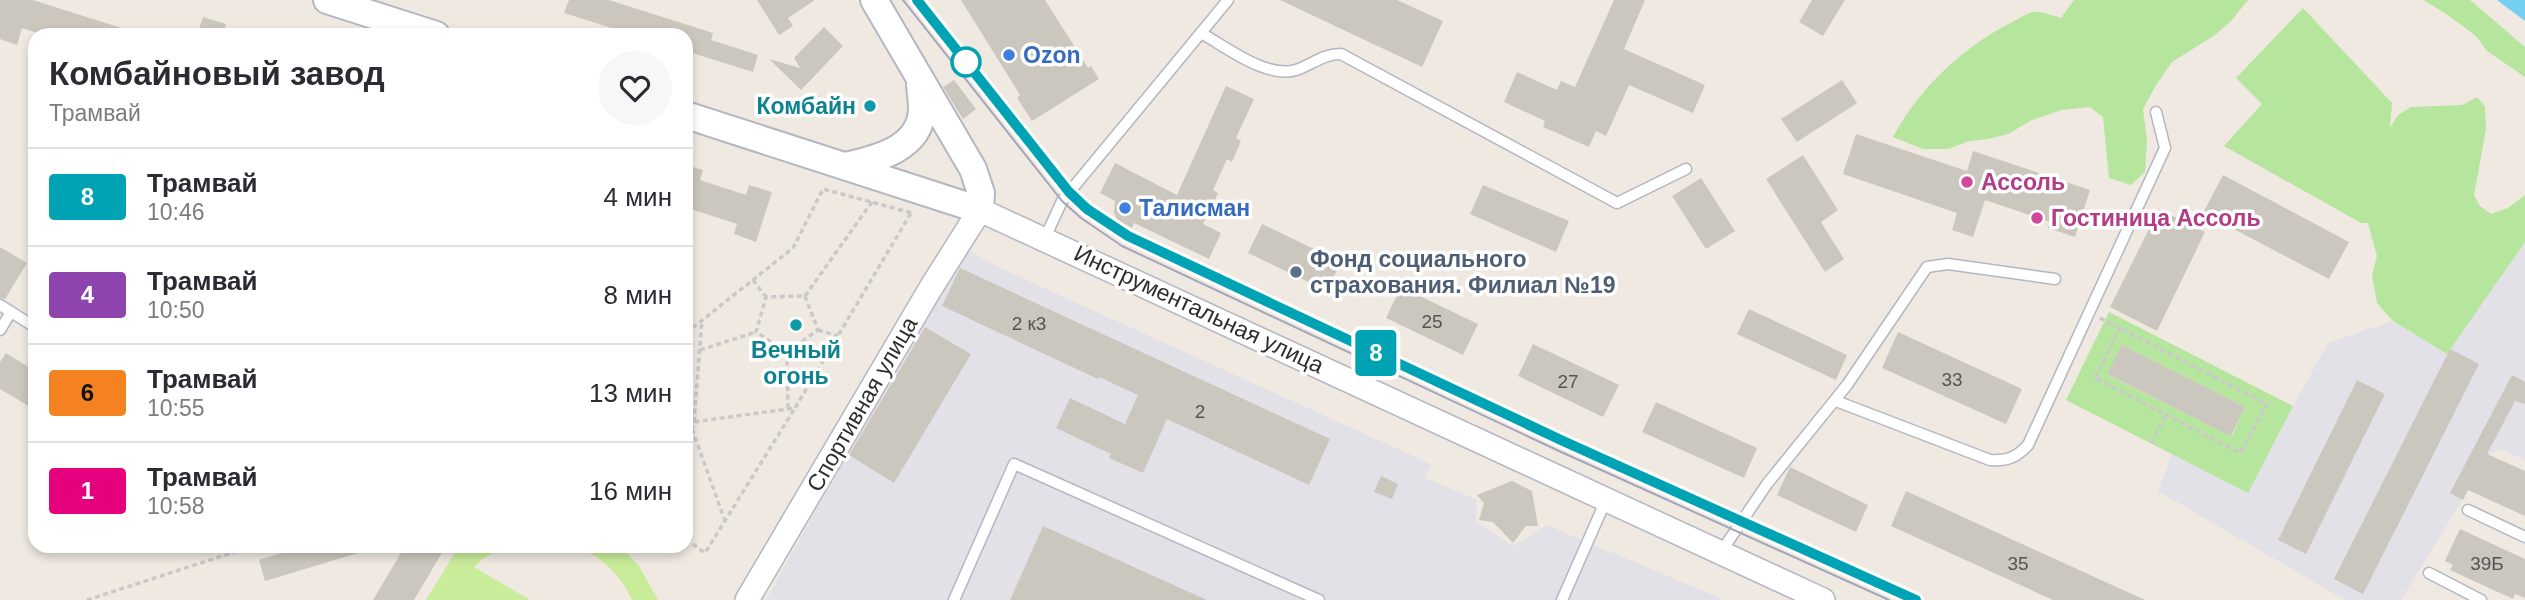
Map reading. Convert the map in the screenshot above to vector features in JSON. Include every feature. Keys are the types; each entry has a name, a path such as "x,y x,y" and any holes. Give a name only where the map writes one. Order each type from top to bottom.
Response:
{"main road":[{"path":"327,0 414,28"},
{"path":"693,117 980,210 981,193 973,169 874,0"},
{"path":"843,166 879,159 911,139 922,112 919,77"}],"street":[{"name":"Инструментальная улица","path":"980,210 1823,600"},
{"name":"Спортивная улица","path":"747,600 932,286 980,210"}],"lane":[{"path":"1045,238 1062,201 1228,0"},
{"path":"1201,33 1265,69 1294,71 1328,54 1341,54 1617,203 1686,169"},
{"path":"1836,401 1990,460 2005,461 2019,455 2028,445 2165,148 2156,112"},
{"path":"1721,553 1767,484 1836,401 1927,267 1948,264 2055,279"},
{"path":"0,305 28,323"},
{"path":"0,330 11,312"},
{"path":"954,600 1014,464 1320,600"},
{"path":"1562,600 1606,499"},
{"path":"2468,510 2525,537"},
{"path":"2429,573 2481,600"}],"path":[{"path":"693,327 793,248 823,189 911,213"},
{"path":"693,544 705,553 911,213 938,196"},
{"path":"805,296 872,202"},
{"path":"753,280 766,297"},
{"path":"766,297 805,296"},
{"path":"805,296 818,330"},
{"path":"756,332 766,297"},
{"path":"2089,313 2120,328 2267,404 2240,453 2095,378 2120,328"},
{"path":"693,426 702,320"},
{"path":"818,330 838,336"},
{"path":"787,352 818,330"},
{"path":"700,350 756,332"},
{"path":"756,332 787,352"},
{"path":"787,352 788,409"},
{"path":"695,422 794,408"},
{"path":"2151,443 2166,415"},
{"path":"693,434 725,521"},
{"path":"87,600 231,553"}],"shaded area":[{"path":"2525,242 2525,460 2501,449 2492,452 2401,600 2345,600 2158,491 2172,454 2248,493 2328,343 2393,321 2447,354"},
{"path":"962,246 998,267 1431,464 1425,478 1477,500 1476,522 1513,546 1547,525 1724,600 766,600"}],"green space":[{"path":"2074,0 2248,0 2215,35 2172,62 2156,85 2143,109 2147,140 2145,172 2131,185 2109,178 2103,117 2090,107 2062,110 2032,120 2008,134 1969,141 1948,149 1923,149 1893,137 1930,85 1978,43 2032,12 2061,18"},
{"path":"2423,0 2470,0 2525,47 2525,77 2487,51 2476,36"},
{"path":"2303,8 2392,103 2390,128 2398,115 2411,107 2462,105 2477,97 2485,107 2486,129 2474,195 2480,206 2491,214 2508,208 2525,195 2525,242 2447,354 2393,321 2377,303 2372,275 2377,256 2368,223 2361,223 2224,146 2262,104 2236,78"},
{"path":"2109,312 2293,406 2248,493 2066,400","holes":["2122,345 2245,407 2232,436 2108,375"]},
{"path":"455,553 494,553 474,567 530,600 426,600"},
{"path":"589,553 627,553 639,566 658,600 632,600 609,567"}],"water":[{"path":"2497,0 2525,0 2525,21"}],"building":[{"path":"0,0 33,0 121,28 22,28 17,45 0,39"},
{"path":"569,0 609,0 713,33 711,40 758,55 753,72 693,53 693,28 612,28 564,13"},
{"path":"757,0 815,0 788,18 793,26 779,35"},
{"path":"961,0 1045,0 1088,68 1091,66 1099,79 1032,121 1017,98 1020,95"},
{"path":"1280,0 1397,0 1443,21 1422,67"},
{"path":"1614,0 1645,0 1624,49 1705,85 1693,113 1629,85 1606,136 1596,131 1589,147 1543,127 1545,121 1504,102 1517,72 1557,90 1561,81 1575,87"},
{"path":"1812,0 1845,0 1823,36 1799,22"},
{"path":"203,17 226,24 225,28 199,28"},
{"path":"824,27 843,46 801,90 769,59 800,68 794,58"},
{"path":"954,80 976,109 963,119 943,87"},
{"path":"1842,80 1857,103 1797,142 1781,119"},
{"path":"1226,86 1254,99 1236,138 1241,141 1232,162 1227,159 1213,190 1218,193 1203,224 1221,233 1209,259 1134,223 1132,228 1117,220 1114,212 1115,201 1100,193 1115,163 1177,195"},
{"name":"Ассоль","path":"1856,134 1967,171 1973,151 2090,190 2075,237 2048,228 2050,222 1985,200 1973,237 1952,230 1957,213 1843,174"},
{"path":"1803,155 1838,210 1821,222 1844,259 1825,272 1766,179"},
{"path":"693,167 703,170 700,180 746,195 749,185 772,192 756,242 734,234 737,224 693,210"},
{"path":"2223,175 2349,242 2329,279 2203,213"},
{"path":"1701,178 1735,231 1706,249 1672,196"},
{"path":"1483,185 1569,221 1556,252 1470,214"},
{"path":"2159,209 2205,232 2157,331 2110,307"},
{"path":"1262,224 1341,262 1327,291 1248,253"},
{"path":"0,247 27,263 5,299 0,298"},
{"path":"960,268 1330,439 1309,485 1167,419 1143,473 1109,458 1111,454 1056,428 1070,398 1125,424 1138,395 942,306"},
{"path":"1401,287 1478,324 1463,355 1386,318"},
{"path":"1749,309 1847,355 1836,380 1737,334"},
{"path":"925,327 971,354 894,483 849,455"},
{"path":"1898,332 2022,389 2006,424 1882,368"},
{"path":"1533,344 1619,385 1603,417 1518,376"},
{"path":"2122,345 2245,407 2231,436 2107,374"},
{"path":"2450,349 2479,364 2363,594 2334,579"},
{"path":"6,353 28,367 28,406 0,389 0,362"},
{"path":"2512,375 2525,382 2525,404 2515,401 2487,454 2525,471 2525,516 2468,490 2463,500 2450,493"},
{"path":"2357,380 2385,394 2306,554 2278,540"},
{"path":"1656,402 1757,448 1744,478 1642,432"},
{"path":"1790,467 1868,505 1856,532 1777,495"},
{"path":"1381,476 1398,484 1392,499 1374,492"},
{"path":"1512,481 1532,491 1538,526 1526,526 1513,543 1493,522 1479,520 1484,503 1477,495"},
{"path":"1906,491 2145,600 2053,600 1891,526"},
{"path":"1043,526 1207,600 1010,600"},
{"path":"2460,529 2525,559 2525,598 2515,594 2513,599 2450,570 2453,565 2445,561"},
{"path":"282,553 358,553 265,581 259,560"},
{"path":"401,553 442,553 414,600 373,600"}],"tram line":[{"path":"903,0 1062,201 1081,218 1122,246 1559,451 1889,600"},
{"path":"917,0 1069,192 1087,209 1128,236 1563,441 1916,600"},
{"name":"8","path":"917,0 1069,192 1087,209 1128,236 1563,441 1916,600"}],"place":[{"name":"Ozon","path":"1009,55"},
{"name":"Комбайн","path":"870,106"},
{"name":"Ассоль","path":"1967,182"},
{"name":"Талисман","path":"1125,208"},
{"name":"Гостиница Ассоль","path":"2037,218"},
{"name":"Фонд социального страхования. Филиал №19","path":"1296,272"},
{"name":"Вечный огонь","path":"796,325"}]}
